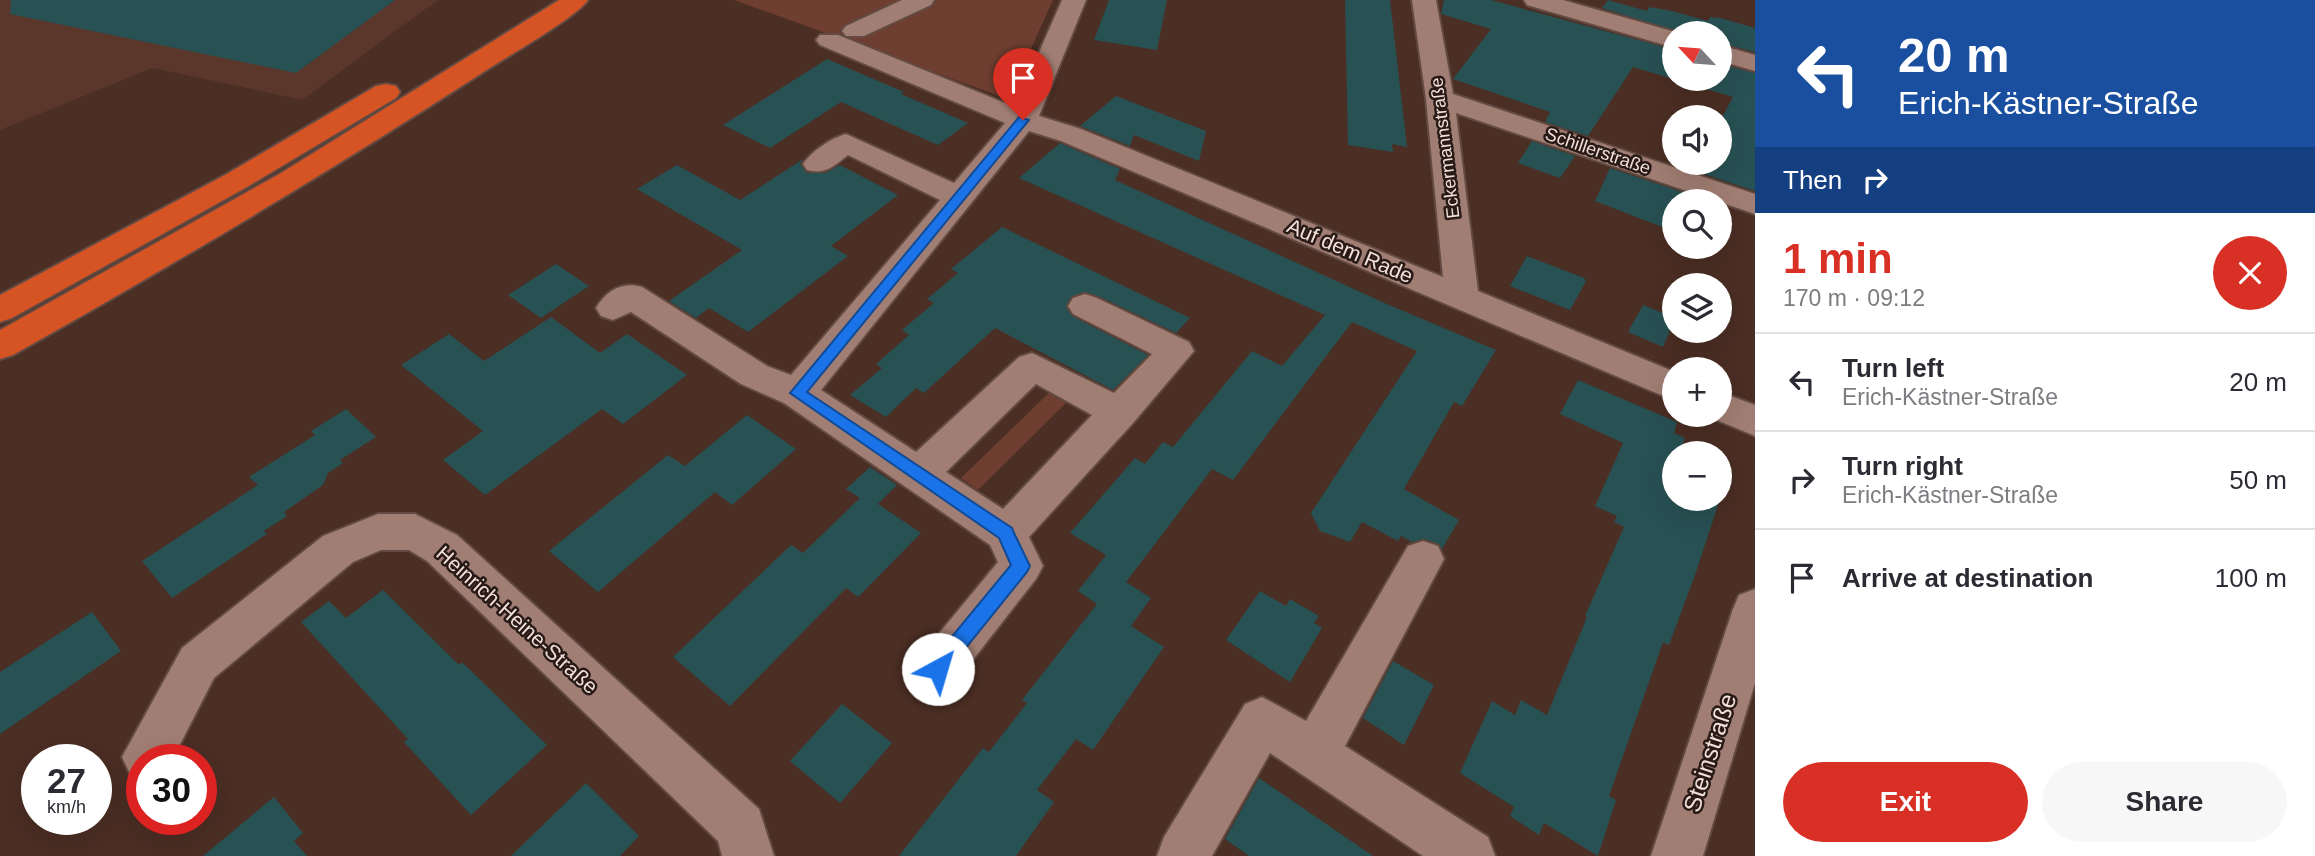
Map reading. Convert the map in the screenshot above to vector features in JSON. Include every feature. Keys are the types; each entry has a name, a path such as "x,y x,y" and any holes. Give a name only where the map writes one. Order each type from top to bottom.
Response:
{"highway":[{"path":"0,310 236,181 533,0"},
{"path":"0,346 264,197 471,69 576,0"}],"street":[{"path":"855,30 922,0"},
{"path":"797,393 1023,120 1074,0"},
{"name":"Eckermannstraße","path":"1424,0 1440,99 1462,297"},
{"path":"1536,0 1662,36"},
{"name":"Auf dem Rade","path":"829,40 1023,120 1071,135 1662,382"},
{"path":"1732,56 1755,63"},
{"name":"Schillerstraße","path":"1440,99 1755,204"},
{"path":"818,164 846,143 957,197"},
{"path":"613,308 630,295 754,375 797,393 1006,533 1021,566 938,669"},
{"path":"1006,533 1176,351 1085,306"},
{"path":"918,474 1032,366 1119,413"},
{"path":"1732,412 1755,421"},
{"name":"Heinrich-Heine-Straße","path":"154,744 198,663 338,549 378,532 415,532 442,548 741,827 748,856"},
{"path":"1314,754 1423,559"},
{"name":"Steinstraße","path":"1677,856 1755,609"},
{"path":"1183,856 1262,720 1469,856"}],"shaded area":[{"path":"0,0 438,0 302,100 153,68 0,130"},
{"path":"734,0 1053,0 1008,99"},
{"path":"1054,388 1071,398 978,490 961,478"}],"building":[{"path":"11,0 395,0 296,73 10,14"},
{"path":"1109,0 1167,0 1157,50 1094,40"},
{"path":"1345,0 1390,0 1407,147 1392,144 1393,152 1348,145"},
{"path":"1444,0 1491,0 1662,46 1662,76 1633,67 1588,136 1545,122 1550,112 1453,79 1491,29 1441,14"},
{"path":"1608,0 1647,11 1649,7 1708,21 1662,21 1662,27 1602,8"},
{"path":"1710,17 1730,21 1708,21"},
{"path":"1732,21 1755,28 1755,52 1732,46"},
{"path":"827,59 968,123 938,145 841,102 770,148 723,125"},
{"path":"1732,67 1755,73 1755,191 1706,175 1732,175 1732,105 1729,105 1733,97 1713,91 1732,91"},
{"path":"1116,96 1206,131 1199,161 1134,135 1130,146 1080,126"},
{"path":"1532,141 1575,156 1560,178 1518,163"},
{"path":"1060,143 1120,169 1115,180 1389,305 1496,350 1462,406 1454,402 1404,489 1459,520 1442,549 1439,544 1424,539 1412,542 1401,536 1398,541 1362,522 1350,542 1320,531 1311,513 1417,351 1352,322 1233,480 1212,469 1126,582 1151,598 1131,626 1164,647 1093,750 1076,739 1037,790 1054,802 1016,856 899,856 983,748 989,752 1027,703 1022,700 1097,604 1078,591 1106,555 1070,533 1135,458 1145,464 1163,442 1173,447 1252,351 1282,366 1325,315 1019,178"},
{"path":"803,159 800,164 807,173 825,173 840,165 898,195 831,246 848,256 748,332 709,308 696,318 669,301 742,250 637,189 677,165 740,200"},
{"path":"1610,168 1673,189 1662,189 1662,227 1595,201"},
{"path":"1002,227 1190,318 1176,333 1098,296 1084,292 1071,297 1066,307 1072,316 1148,355 1113,390 995,328 924,393 916,388 886,417 850,395 882,368 876,364 909,335 902,330 934,303 927,299 958,273 951,269"},
{"path":"1527,256 1584,278 1586,281 1570,310 1510,286"},
{"path":"556,264 589,286 541,318 508,295"},
{"path":"1643,305 1662,313 1663,347 1628,332"},
{"path":"551,317 600,353 627,334 687,375 623,424 602,409 485,495 443,460 483,431 401,365 449,334 484,361"},
{"path":"1578,380 1662,416 1662,427 1676,427 1674,433 1685,438 1684,441 1662,441 1662,511 1716,511 1669,645 1663,642 1609,796 1616,800 1598,856 1544,823 1539,835 1510,816 1514,807 1460,773 1492,701 1515,715 1521,700 1547,715 1587,617 1585,616 1624,527 1614,522 1617,516 1595,506 1623,443 1560,414"},
{"path":"346,409 376,437 340,460 343,463 328,473 323,485 284,512 287,516 264,531 267,534 172,598 142,561 258,485 249,477 315,435 311,431"},
{"path":"747,415 796,449 732,505 715,492 598,592 549,551 668,455 685,466"},
{"path":"870,467 897,485 878,504 921,533 858,597 846,588 730,706 673,657 791,545 803,553 860,498 846,489"},
{"path":"383,590 459,665 462,662 547,745 471,815 404,742 408,739 301,622 329,601 346,618"},
{"path":"1260,591 1286,606 1290,599 1319,616 1314,623 1322,628 1290,682 1226,640"},
{"path":"92,612 121,651 0,734 0,672"},
{"path":"1393,661 1434,685 1404,745 1363,718"},
{"path":"842,704 892,743 840,803 790,761"},
{"path":"1259,778 1373,856 1249,856 1225,839"},
{"path":"586,783 639,836 620,856 511,856"},
{"path":"274,797 303,833 294,841 307,856 203,856"}],"route":[{"path":"938,669 1021,566 1006,533 797,393 1023,120"}]}
